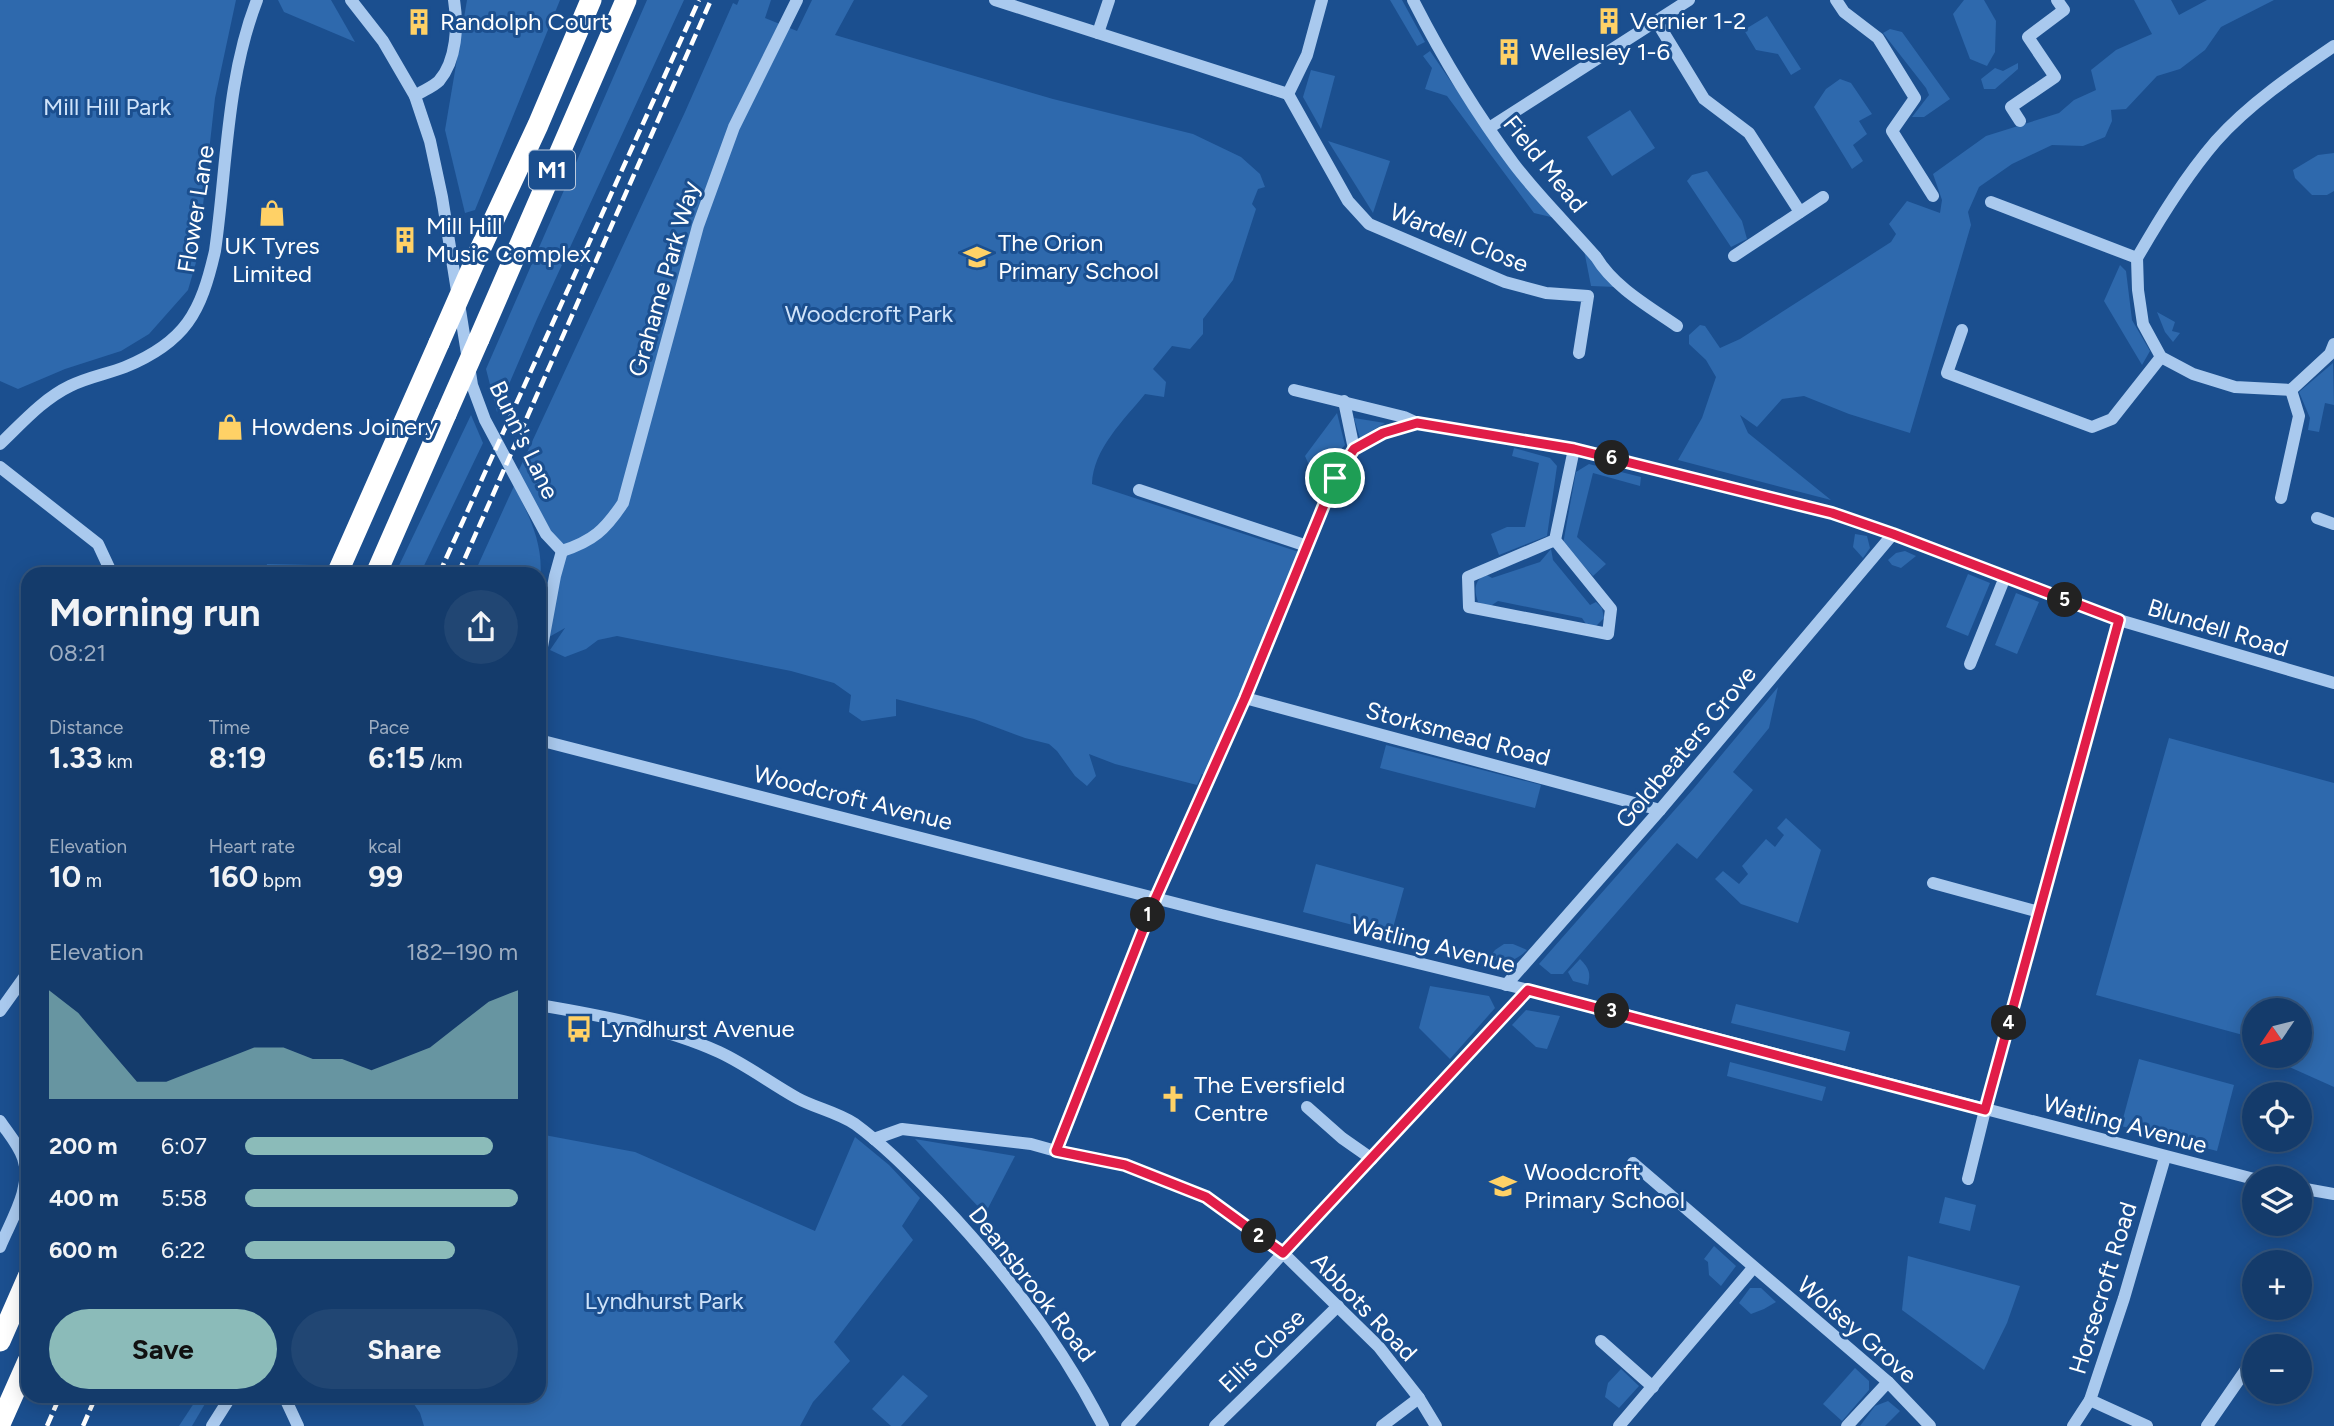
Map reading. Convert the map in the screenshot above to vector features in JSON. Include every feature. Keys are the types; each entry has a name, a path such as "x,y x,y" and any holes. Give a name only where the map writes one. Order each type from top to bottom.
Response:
{"highway":[{"name":"M1","path":"340,567 592,0"},
{"name":"M1","path":"379,567 626,0"},
{"path":"0,1341 21,1293"},
{"path":"0,1424 21,1377"}],"street":[{"name":"Flower Lane","path":"0,443 58,392 125,367 161,348 183,330 198,308 209,279 215,251 237,65 257,0"},
{"name":"Bunn's Lane","path":"351,0 383,41 415,96 430,141 442,197 472,385 485,420 547,534 562,551"},
{"path":"415,96 439,81 451,59 456,39 454,0"},
{"name":"Grahame Park Way","path":"562,551 583,544 601,531 623,503 698,226 734,127 797,0"},
{"path":"995,0 1288,94 1307,55 1322,0"},
{"path":"1098,33 1109,0"},
{"name":"Field Mead","path":"1413,0 1435,43 1516,166 1596,257 1605,271 1639,300 1677,326"},
{"path":"1489,128 1689,0"},
{"path":"1836,0 1844,12 1878,38 1915,98 1892,131 1933,196"},
{"path":"2020,121 2011,107 2055,77 2028,37 2060,5"},
{"path":"1657,22 1704,99 1749,133 1800,212"},
{"path":"2334,46 2292,75 2217,140 2155,226 2137,258 2137,290 2143,324 2161,356 2193,374 2235,387 2291,390 2330,354 2334,344"},
{"name":"Wardell Close","path":"1288,94 1348,201 1369,224 1505,282 1546,293 1588,296 1579,352"},
{"path":"1734,257 1823,197"},
{"path":"1991,202 2137,258"},
{"path":"1962,330 1947,373 2092,427 2112,419 2161,356"},
{"path":"1294,390 1345,401 1417,423"},
{"path":"2281,498 2299,416 2291,390"},
{"path":"1345,401 1354,449"},
{"name":"Blundell Road","path":"1056,1151 1156,897 1245,698 1335,478 1354,449 1383,433 1417,423 1574,449 1832,513 2119,620 2334,683"},
{"path":"1555,540 1574,449"},
{"path":"0,467 98,544 109,567"},
{"path":"1139,490 1307,546"},
{"path":"2317,518 2334,524"},
{"name":"Goldbeaters Grove","path":"1506,985 1660,810 1893,534"},
{"path":"1555,540 1611,609 1608,634 1469,607 1468,577 1555,540"},
{"path":"546,625 562,551"},
{"path":"1970,664 2005,577"},
{"path":"1968,1179 2119,620"},
{"name":"Storksmead Road","path":"1245,698 1660,810"},
{"name":"Woodcroft Avenue","path":"546,742 1156,897"},
{"path":"1933,883 2039,912"},
{"name":"Watling Avenue","path":"1156,897 1528,990 2242,1176"},
{"path":"0,1011 21,982"},
{"path":"1127,1426 1283,1253 1528,990"},
{"name":"Deansbrook Road","path":"546,1006 634,1024 716,1051 746,1065 798,1099 851,1122 874,1139 978,1242 1052,1341 1079,1381 1103,1426"},
{"path":"1307,1107 1342,1138 1372,1159"},
{"path":"0,1121 21,1154"},
{"path":"874,1139 902,1129 1031,1144 1056,1151"},
{"name":"Abbots Road","path":"1056,1151 1125,1165 1206,1197 1283,1253 1338,1306 1379,1347 1419,1398 1436,1426"},
{"name":"Horsecroft Road","path":"2073,1426 2090,1400 2124,1298 2165,1157"},
{"name":"Wolsey Grove","path":"1633,1163 1888,1382 1930,1426"},
{"path":"2312,1190 2334,1194"},
{"path":"0,1247 21,1196"},
{"path":"1619,1426 1753,1268"},
{"name":"Ellis Close","path":"1215,1426 1338,1306"},
{"path":"1601,1341 1653,1387"},
{"path":"2207,1426 2242,1376"},
{"path":"1847,1426 1888,1382"},
{"path":"1382,1426 1419,1398"},
{"path":"2090,1400 2147,1426"},
{"path":"212,1426 227,1403"},
{"path":"287,1403 298,1426"}],"green space":[{"name":"Mill Hill Park","path":"0,0 236,0 215,98 197,259 188,290 149,334 121,351 65,369 18,389 0,381"},
{"path":"278,0 331,0 355,42 284,12"},
{"path":"467,0 560,0 475,210 465,213 445,130"},
{"path":"647,0 684,0 497,412 486,369"},
{"name":"Woodcroft Park","path":"739,0 771,0 765,18 797,31 812,0 854,0 835,35 1053,99 1193,134 1241,157 1260,174 1265,187 1258,189 1252,204 1256,209 1233,280 1203,319 1203,334 1190,349 1172,346 1153,369 1166,382 1164,397 1145,394 1128,414 1104,447 1094,471 1092,484 1305,554 1210,776 1202,774 1197,785 1115,764 1089,754 1096,776 1087,786 1075,776 1049,744 974,719 896,699 896,716 862,721 849,712 851,695 834,683 791,671 617,636 598,640 586,649 565,657 550,650 565,628 546,639 546,623 562,551 518,472 733,3 737,5"},
{"path":"1390,0 1402,0 1425,42 1417,46"},
{"path":"1964,0 1984,0 1996,21 1995,52 1987,66 1970,59 1953,14"},
{"path":"2134,0 2171,0 2179,15 2207,0 2274,0 2221,27 2205,50 2180,69 2157,76 2126,109 2111,110 2112,121 2105,137 2083,146 2052,145 2012,164 1979,187 1968,212 1971,225 1910,433 1849,414 1804,396 1782,399 1757,427 1740,415 1748,433 1831,500 1678,460 1702,418 1716,377 1706,360 1689,344 1689,335 1700,325 1705,326 1720,348 1740,339 1891,242 1896,234 1889,224 1907,201 1940,213 1942,200 1933,174 1986,136 2059,113 2074,100 2096,90 2091,70 2116,50 2152,34"},
{"path":"1767,16 1801,69 1791,75 1778,54 1756,50 1744,30"},
{"path":"1890,29 1902,32 1950,99 1924,117 1912,117 1929,95 1883,33"},
{"path":"1430,51 1500,153 1555,218 1534,213 1447,96 1425,89 1432,68 1423,56"},
{"path":"2018,63 2018,69 1995,89 1984,89 1981,79 1995,68 2003,71"},
{"path":"1311,70 1335,76 1321,129 1303,97"},
{"path":"1840,79 1851,83 1872,114 1859,121 1867,134 1853,145 1863,161 1852,169 1814,107 1826,89"},
{"path":"1630,110 1655,148 1612,176 1587,137"},
{"path":"1328,141 1390,161 1373,213"},
{"path":"2334,153 2334,191 2327,195 2312,195 2295,178 2293,170 2318,155"},
{"path":"1707,171 1742,221 1747,239 1731,247 1687,181 1692,175"},
{"path":"1584,250 1616,287 1591,286"},
{"path":"2120,265 2126,271 2132,320 2150,351 2142,365 2104,301"},
{"path":"2157,312 2175,322 2172,331 2180,333 2173,342 2165,332"},
{"path":"2333,363 2334,405 2325,403 2319,432 2308,430 2310,418 2299,392"},
{"path":"1337,413 1345,445 1326,467 1322,478 1312,472 1305,456"},
{"path":"471,415 483,443 423,567 398,567"},
{"path":"1354,418 1385,423 1360,438"},
{"path":"1514,448 1550,458 1557,466 1547,536 1499,555 1491,534 1507,527 1525,527 1539,463 1512,456"},
{"path":"1589,464 1641,477 1640,486 1593,473 1577,537 1606,564 1593,576 1563,544 1576,472"},
{"path":"514,486 536,535 540,567 477,567"},
{"path":"1855,534 1867,536 1870,548 1863,558 1853,547"},
{"path":"1551,549 1553,560 1590,605 1596,602 1602,608 1604,618 1595,627 1586,624 1582,618 1498,601 1489,607 1478,602 1476,586 1485,574 1492,578 1540,562"},
{"path":"1905,551 1916,556 1901,568 1892,565 1888,560 1896,553"},
{"path":"267,564 314,565 313,567 266,567"},
{"path":"1968,574 1990,583 1968,636 1946,627"},
{"path":"2016,593 2039,602 2017,654 1995,645"},
{"path":"1778,687 1769,728 1733,772 1753,790 1697,859 1677,843 1563,974 1551,974 1539,964 1694,788"},
{"path":"2169,738 2334,783 2334,1087 2292,1068 2312,1068 2312,998 2242,998 2242,1035 2096,995"},
{"path":"1386,745 1541,785 1535,808 1380,768"},
{"path":"1786,818 1821,850 1798,923 1741,904 1715,879 1723,871 1739,884 1748,874 1742,866 1766,839 1775,847 1784,835 1777,828"},
{"path":"1316,864 1404,888 1391,935 1303,912"},
{"path":"1504,944 1513,944 1527,950 1509,961 1489,958"},
{"path":"1580,959 1588,971 1588,985 1573,981 1568,972"},
{"path":"1430,986 1489,996 1495,1008 1450,1059 1419,1028"},
{"path":"1736,1004 1850,1032 1845,1051 1731,1023"},
{"path":"1526,1010 1560,1016 1547,1049 1536,1047 1512,1025"},
{"path":"2139,1059 2234,1085 2217,1151 2121,1126"},
{"path":"1730,1062 1826,1087 1822,1101 1727,1076"},
{"name":"Lyndhurst Park","path":"546,1135 635,1152 815,1231 855,1137 889,1165 920,1198 902,1226 913,1240 834,1342 850,1361 813,1402 800,1426 424,1426 413,1403 546,1403"},
{"path":"915,1139 1015,1156 985,1214"},
{"path":"1945,1197 1976,1205 1970,1231 1939,1223"},
{"path":"1714,1246 1736,1266 1721,1286 1709,1275 1708,1262 1704,1259"},
{"path":"1908,1256 2020,1286 2007,1323 1984,1370 1902,1310"},
{"path":"1750,1288 1761,1288 1776,1302 1751,1314 1739,1303"},
{"path":"1855,1368 1869,1381 1869,1390 1842,1421 1823,1404"},
{"path":"1621,1369 1639,1386 1619,1408 1605,1397 1608,1383"},
{"path":"903,1375 928,1396 901,1426 891,1426 872,1409"},
{"path":"1888,1401 1900,1411 1885,1426 1860,1426 1875,1406"},
{"path":"194,1403 205,1403 192,1426 179,1426"}],"railway":[{"path":"442,567 699,0"},
{"path":"461,567 711,0"},
{"path":"47,1426 57,1403"},
{"path":"83,1426 93,1403"}],"place":[{"name":"Vernier 1-2","path":"1609,21"},
{"name":"Randolph Court","path":"419,22"},
{"name":"Wellesley 1-6","path":"1509,52"},
{"name":"UK Tyres Limited","path":"272,213"},
{"name":"Mill Hill Music Complex","path":"405,240"},
{"name":"The Orion Primary School","path":"977,257"},
{"name":"Howdens Joinery","path":"230,427"},
{"name":"Lyndhurst Avenue","path":"579,1029"},
{"name":"The Eversfield Centre","path":"1173,1099"},
{"name":"Woodcroft Primary School","path":"1503,1186"}],"route":[{"path":"1417,423 1574,449 1832,513 2119,620 1985,1110 1528,990 1283,1253 1206,1197 1125,1165 1056,1151 1156,897 1245,698 1335,478 1354,449 1383,433 1417,423"}]}
